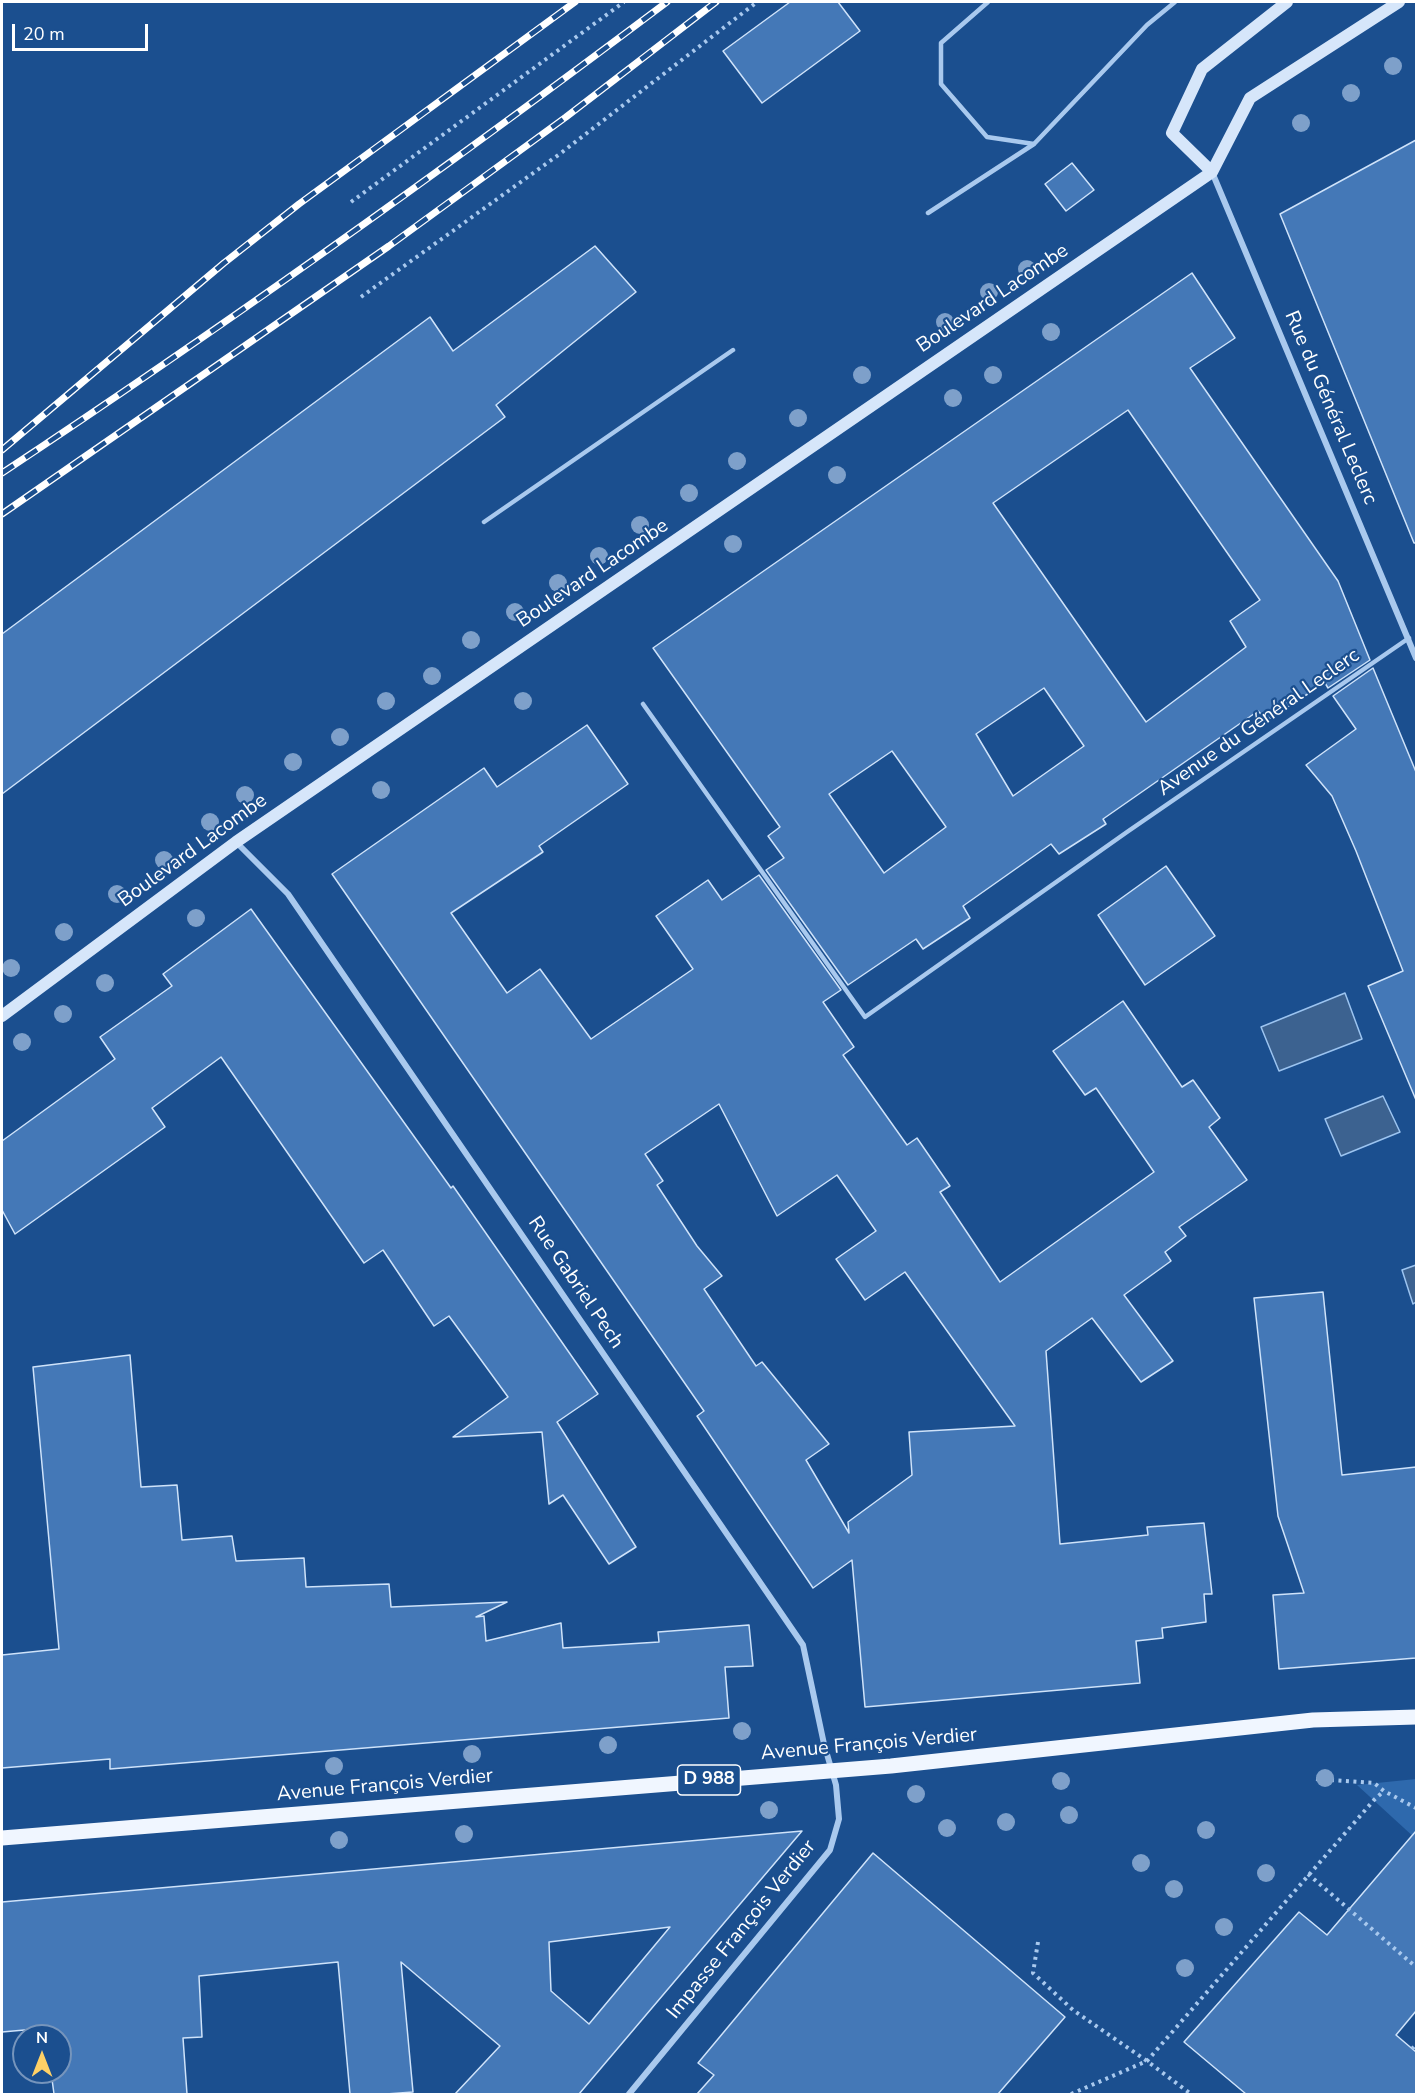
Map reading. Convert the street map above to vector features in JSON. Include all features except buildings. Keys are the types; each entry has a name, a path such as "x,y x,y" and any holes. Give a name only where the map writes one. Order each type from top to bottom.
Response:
{"main road":[{"path":"1287,2 1202,69 1172,133 1212,172 1250,98 1399,2"},
{"name":"Boulevard Lacombe","path":"2,1016 236,842 1212,172"},
{"name":"Avenue François Verdier","path":"2,1838 891,1766 1313,1720 1416,1717"}],"street":[{"name":"Rue du Général Leclerc","path":"1212,172 1416,658"},
{"name":"Rue Gabriel Pech","path":"236,842 288,894 803,1645 831,1770"},
{"name":"Impasse François Verdier","path":"629,2094 830,1850 839,1819 836,1785 831,1770"}],"lane":[{"path":"988,2 941,43 941,84 987,137 1034,144"},
{"path":"928,213 1034,144 1147,25 1175,2"},
{"path":"484,522 733,351"},
{"name":"Avenue du Général Leclerc","path":"643,704 865,1017 1127,832 1409,638"}],"path":[{"path":"351,202 624,2"},
{"path":"361,297 561,153 757,2"},
{"path":"1316,1779 1374,1783 1416,1808"},
{"path":"1071,2094 1147,2061 1308,1874 1384,1791"},
{"path":"1308,1874 1416,1967"},
{"path":"1038,1942 1033,1973 1073,2010 1191,2094"},
{"path":"1412,2049 1416,2044"}],"shaded area":[{"path":"1345,993 1362,1039 1279,1071 1261,1027"},
{"path":"1383,1096 1400,1132 1341,1156 1325,1119"},
{"path":"1416,1265 1416,1302 1413,1304 1402,1270"},
{"path":"1416,1779 1416,1839 1357,1785"}],"railway":[{"path":"2,450 224,263 299,204 575,2"},
{"path":"2,473 171,359 338,242 667,2"},
{"path":"2,514 389,246 566,117 716,2"}]}
